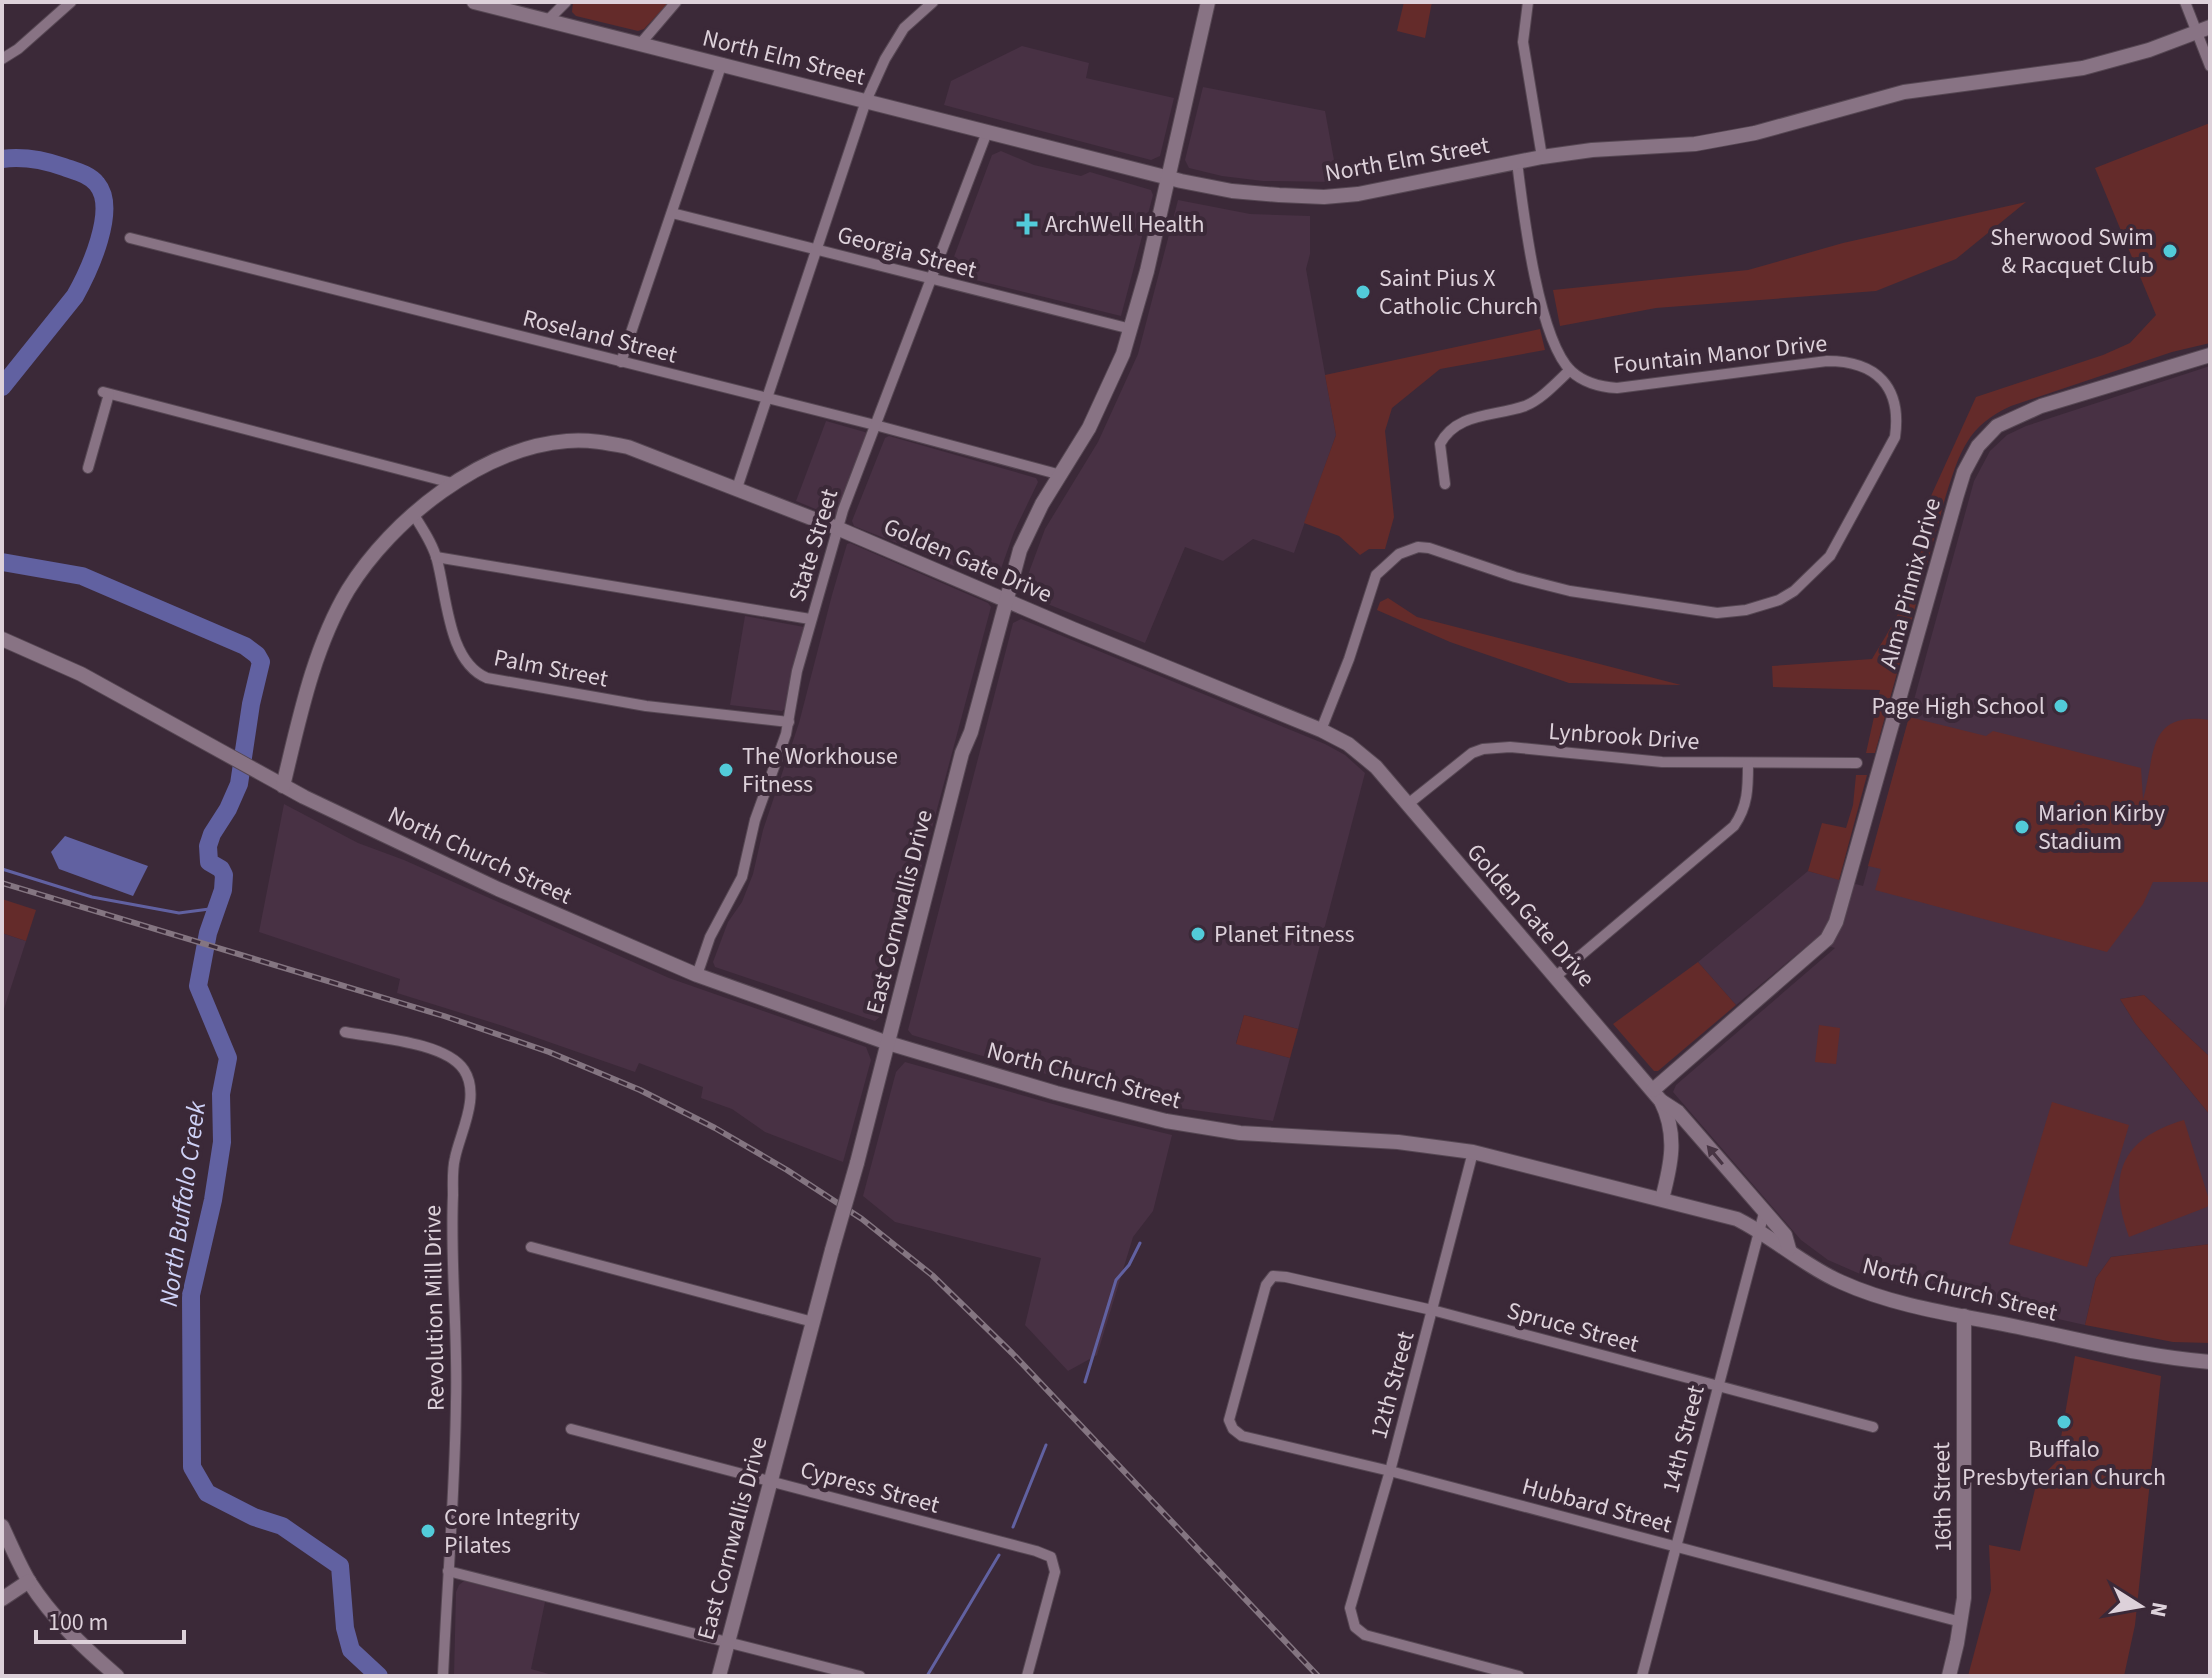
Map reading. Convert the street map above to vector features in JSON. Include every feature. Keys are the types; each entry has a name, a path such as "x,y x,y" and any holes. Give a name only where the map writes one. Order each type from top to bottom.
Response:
{"main road":[{"name":"North Elm Street","path":"474,2 1169,178 1232,191 1324,197 1358,194 1484,171 1542,157 1592,150 1695,144 1755,133 1904,92 2096,65 2204,29"},
{"name":"East Cornwallis Drive","path":"719,1676 1005,600 1020,550 1033,521 1101,405 1131,329 1208,2"},
{"name":"Alma Pinnix Drive","path":"1657,1096 1832,931 1956,498 1964,472 1978,446 1997,426 2041,406 2210,355"},
{"name":"Golden Gate Drive","path":"283,786 301,712 331,626 348,591 388,539 452,483 518,452 567,441 628,447 837,528 1321,730 1363,756 1408,804 1657,1096 1678,1112 1785,1235 1789,1249"},
{"name":"North Church Street","path":"2,639 81,674 283,786 498,889 697,975 888,1043 1056,1093 1166,1121 1240,1133 1398,1142 1473,1152 1737,1219 1843,1283 1886,1299 2173,1359 2210,1362"},
{"name":"Golden Gate Drive","path":"1657,1096 1673,1143 1662,1199"},
{"name":"16th Street","path":"1949,1676 1961,1622 1965,1566 1964,1316"},
{"path":"2,1526 29,1581 70,1633 117,1676"},
{"path":"2,1599 29,1581"}],"street":[{"path":"2,59 18,49 71,2"},
{"path":"548,20 566,2"},
{"path":"641,43 676,2"},
{"path":"737,488 866,101 885,59 904,28 933,2"},
{"path":"1528,2 1523,42 1542,157"},
{"path":"2185,2 2204,29 2210,66"},
{"path":"621,362 722,63"},
{"name":"State Street","path":"697,975 710,937 740,884 755,820 789,722 793,688 810,619 837,528 987,132"},
{"path":"1445,484 1440,444 1451,428 1481,416 1527,405 1570,370 1554,347 1546,325 1517,162"},
{"name":"Georgia Street","path":"672,213 1131,329"},
{"name":"Roseland Street","path":"130,238 875,425 1061,475"},
{"name":"Fountain Manor Drive","path":"1321,730 1349,659 1376,575 1399,554 1418,547 1429,548 1570,591 1717,613 1761,607 1794,591 1830,556 1895,437 1898,418 1894,399 1884,379 1866,368 1847,363 1827,361 1617,388 1593,384 1570,370"},
{"path":"88,468 106,393 452,483"},
{"name":"Palm Street","path":"414,515 436,557 458,648 475,673 487,678 646,706 789,722"},
{"path":"436,557 810,619"},
{"name":"Lynbrook Drive","path":"1408,804 1472,753 1483,749 1510,747 1662,762 1857,763"},
{"path":"1555,977 1734,826 1745,808 1748,764"},
{"name":"Revolution Mill Drive","path":"345,1032 430,1048 455,1060 468,1079 467,1124 454,1163 456,1401 443,1676"},
{"name":"12th Street","path":"1473,1152 1390,1471 1350,1608 1355,1627 1365,1635 1519,1676"},
{"name":"14th Street","path":"1642,1676 1764,1213"},
{"path":"531,1247 813,1322"},
{"name":"Spruce Street","path":"1229,1420 1266,1285 1273,1276 1432,1310 1873,1427"},
{"name":"Hubbard Street","path":"1229,1420 1233,1429 1242,1436 1390,1471 1961,1622"},
{"name":"Cypress Street","path":"571,1429 1051,1557 1055,1572 1027,1676"},
{"path":"448,1571 860,1676"}],"shaded area":[{"path":"573,2 669,2 644,29 638,31 576,16 572,12"},
{"path":"1404,2 1432,2 1425,38 1397,31"},
{"path":"1022,46 1089,63 1086,78 1174,98 1160,156 1151,160 944,105 951,81"},
{"path":"1203,87 1325,111 1338,182 1263,181 1189,168 1185,160"},
{"path":"2210,123 2210,343 2172,352 2011,406 1984,422 1975,432 1961,453 1946,495 1875,753 1866,753 1880,690 1773,687 1772,666 1872,659 1909,591 1921,554 1921,518 1976,397 2130,343 2156,315 2095,168"},
{"path":"1001,151 1034,165 1081,176 1090,172 1151,190 1153,195 1121,316 951,274 949,270 992,155"},
{"path":"1178,200 1250,214 1310,216 1310,254 1306,269 1336,435 1294,553 1253,539 1223,561 1185,547 1145,643 1025,595 1022,591 1045,529 1098,442 1138,354"},
{"path":"2026,202 1956,259 1876,291 1656,308 1560,326 1553,290 1748,270 1843,243"},
{"path":"1540,329 1545,350 1440,369 1392,408 1385,431 1394,517 1385,549 1369,549 1360,555 1339,536 1304,523 1336,435 1325,375"},
{"path":"2210,366 2210,1057 2144,995 2120,999 2135,1023 2210,1115 2210,1244 2111,1257 2096,1278 2085,1325 1867,1277 1828,1260 1801,1240 1673,1092 1676,1085 1835,948 1813,941 1736,1005 1698,962 1808,871 1863,886 1974,481 1990,451 2007,435 2026,426"},
{"path":"826,421 868,433 835,517 796,501"},
{"path":"889,436 1036,478 1038,482 1014,532 997,580 992,581 854,526 852,521 885,438"},
{"path":"847,544 988,603 991,607 882,1015 875,1021 715,967 713,962 728,922 742,902 753,874 763,830 799,723 832,595"},
{"path":"1388,598 1417,617 1681,685 1569,683 1450,642 1377,610 1380,602"},
{"path":"745,616 804,627 786,708 782,711 730,705"},
{"path":"1021,619 1325,744 1345,755 1365,773 1298,1029 1244,1015 1236,1043 1290,1058 1273,1121 1179,1108 1103,1090 912,1035 908,1030 1013,623"},
{"name":"Marion Kirby Stadium","path":"1909,717 1986,736 1993,731 2141,768 2143,800 2153,752 2164,729 2174,722 2189,719 2210,720 2210,882 2153,882 2143,904 2107,952 1875,890 1881,869 1868,866"},
{"path":"1856,775 1867,775 1839,880 1808,871 1822,823 1846,828 1853,805"},
{"path":"284,804 358,843 404,860 669,978 866,1047 871,1060 843,1162 765,1132 732,1109 701,1098 703,1087 639,1063 635,1072 397,993 400,979 259,932"},
{"path":"65,836 148,866 133,896 59,869 51,852"},
{"path":"2,899 36,910 26,941 2,933"},
{"path":"2,933 26,941 2,1015"},
{"path":"1698,962 1736,1005 1658,1071 1654,1071 1613,1024"},
{"path":"2144,995 2210,1057 2210,1115 2135,1023 2120,999"},
{"path":"1244,1015 1298,1029 1290,1058 1236,1044"},
{"path":"1819,1025 1840,1028 1836,1064 1815,1062"},
{"path":"905,1062 1172,1135 1153,1211 1133,1237 1097,1355 1068,1371 1025,1325 1041,1258 895,1222 863,1196 896,1072"},
{"path":"2052,1102 2129,1125 2087,1267 2009,1244"},
{"path":"2184,1120 2210,1203 2207,1207 2129,1237 2119,1196 2124,1163 2145,1138"},
{"path":"2210,1244 2210,1343 2173,1342 2085,1325 2096,1278 2111,1257"},
{"path":"2075,1356 2161,1376 2135,1625 2124,1676 1968,1676 1991,1590 1989,1545 2020,1551 2037,1481 2057,1461"},
{"path":"464,1581 545,1602 531,1669 556,1676 454,1676 456,1592"}],"waterway":[{"name":"North Buffalo Creek","path":"2,159 41,161 86,175 97,184 103,195 104,209 99,240 75,296 2,387"},
{"name":"North Buffalo Creek","path":"2,562 82,576 245,646 261,662 239,784 208,846 209,862 221,869 224,875 223,890 208,933 198,986 228,1058 221,1094 222,1142 213,1200 191,1295 192,1467 207,1493 254,1517 282,1526 340,1566 345,1628 351,1650 379,1676"},
{"path":"2,869 92,897 179,913 217,908"},
{"path":"1085,1382 1116,1280 1129,1265 1140,1243"},
{"path":"1013,1527 1046,1445"},
{"path":"927,1676 999,1555"}],"railway":[{"path":"2,883 444,1016 549,1052 640,1090 715,1128 787,1170 862,1219 932,1275 1012,1353 1318,1676"}],"place":[{"name":"ArchWell Health","path":"1027,224"},
{"name":"Sherwood Swim & Racquet Club","path":"2170,251"},
{"name":"Saint Pius X Catholic Church","path":"1363,292"},
{"name":"Page High School","path":"2061,706"},
{"name":"The Workhouse Fitness","path":"726,770"},
{"name":"Marion Kirby Stadium","path":"2022,827"},
{"name":"Planet Fitness","path":"1198,934"},
{"name":"Buffalo Presbyterian Church","path":"2064,1422"},
{"name":"Core Integrity Pilates","path":"428,1531"}]}
